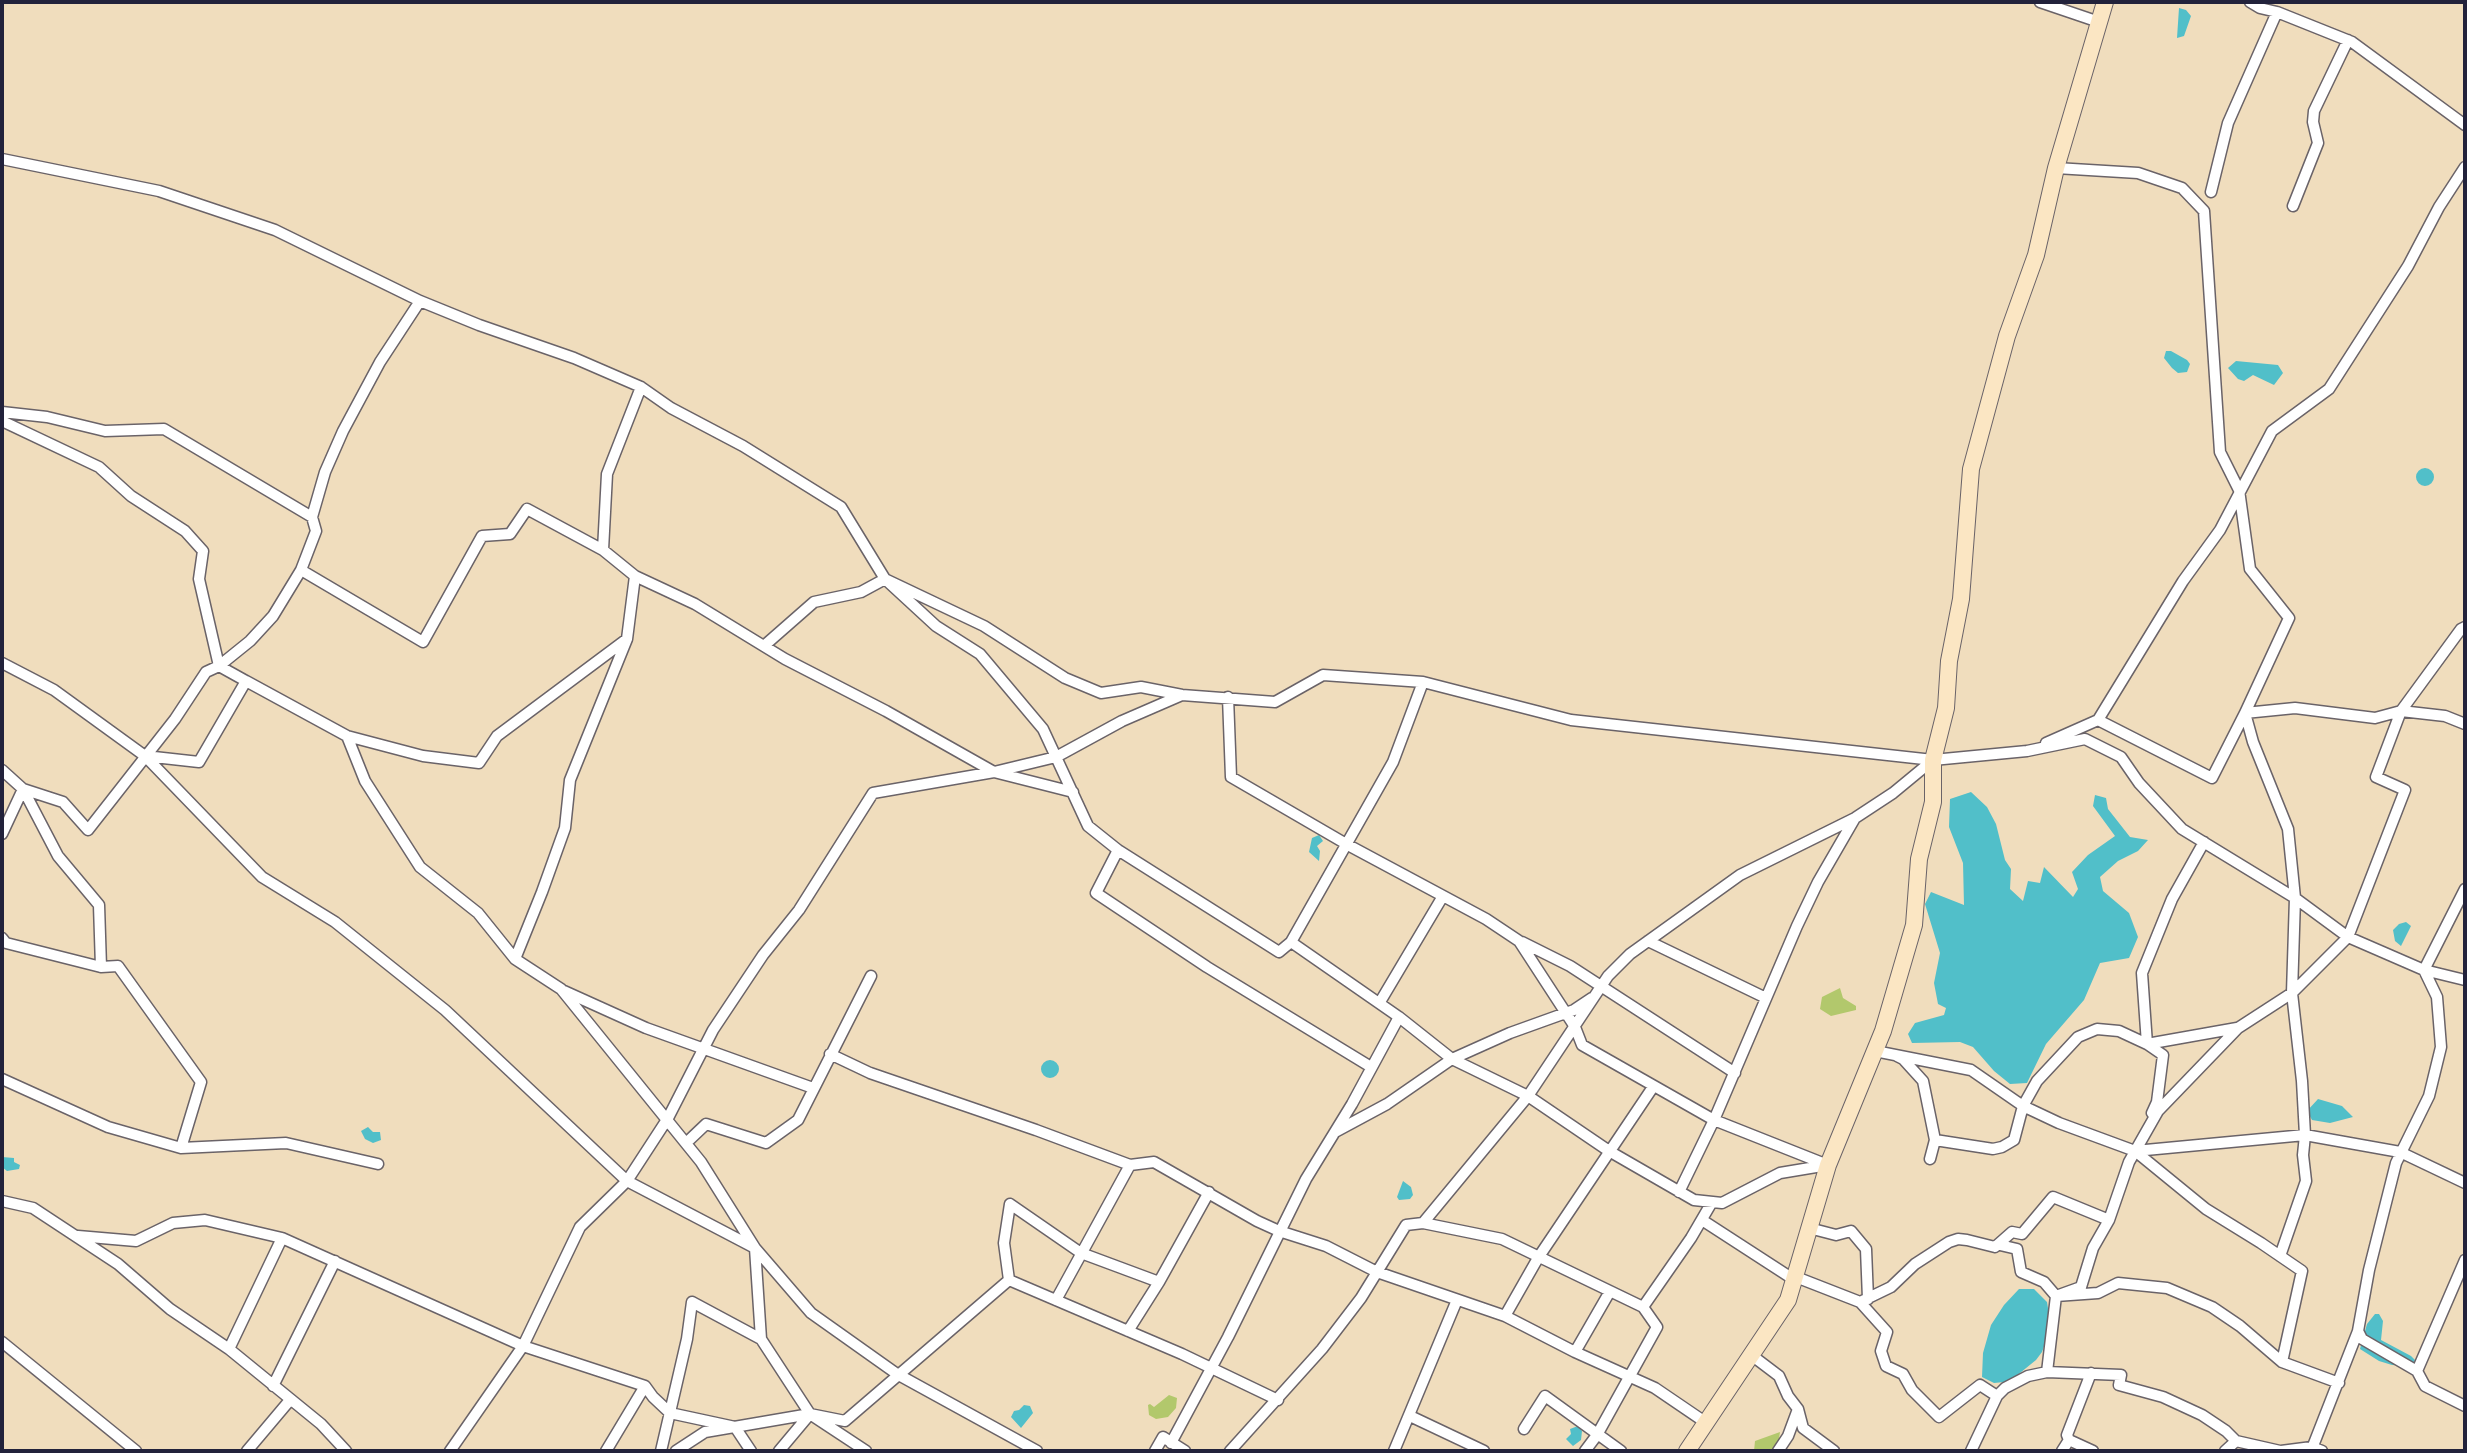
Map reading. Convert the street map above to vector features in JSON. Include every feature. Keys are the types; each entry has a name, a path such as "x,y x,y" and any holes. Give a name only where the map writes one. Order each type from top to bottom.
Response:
{"street":[{"path":"2040,2 2099,22"},
{"path":"1687,1451 1788,1300 1828,1165 1883,1031 1914,925 1919,859 1933,802 1933,760 1946,708 1949,661 1961,599 1971,469 2007,336 2036,255 2056,168 2105,2"},
{"path":"2254,3 2348,40 2465,125"},
{"path":"2211,192 2228,123 2277,12"},
{"path":"2294,206 2319,139 2313,122 2314,111 2348,40"},
{"path":"2,159 159,191 275,230 421,301 479,325 574,358 641,387 671,408 743,446 841,507 885,579 936,626 980,654 1043,729 1088,826 1118,850 1279,951 1291,942 1393,762 1423,682"},
{"path":"2027,751 2098,720 2183,582 2220,530 2272,431 2329,389 2408,266 2439,207 2465,167"},
{"path":"2056,168 2138,173 2182,188 2204,211 2220,452 2239,490 2250,569 2289,618 2212,778 2098,720"},
{"path":"23,789 63,802 88,830 175,719 206,672 219,666 250,641 273,616 301,570 316,531 312,517 325,472 343,431 380,362 421,301"},
{"path":"603,550 607,474 641,387"},
{"path":"2,412 47,417 105,431 164,429 312,517"},
{"path":"2,421 99,467 131,496 185,531 203,551 199,579 219,666 347,736 423,756 480,763 497,736 626,639"},
{"path":"301,570 423,642 482,536 510,534 527,509 603,550 635,576 695,604 786,659 886,711 993,772 1073,793"},
{"path":"515,959 565,828 570,780 626,639 635,576"},
{"path":"765,645 814,602 861,592 885,579"},
{"path":"885,579 984,626 1065,678 1101,693 1141,687 1182,695 1228,696 1275,702 1323,675 1423,682 1571,720 1933,760 2027,751 2085,739 2120,757 2139,783 2182,829 2295,898 2348,937 2424,970 2465,980"},
{"path":"2134,1151 2158,1111 2238,1028 2292,993 2348,937 2405,790 2376,777 2401,711 2465,627"},
{"path":"2,663 54,690 145,756 262,877 335,922 445,1010 627,1181 755,1248"},
{"path":"145,756 198,761 246,681"},
{"path":"450,1451 523,1346 580,1227 627,1181 668,1118 713,1030 763,955 799,910 873,793 993,772 1056,757 1122,721 1182,695"},
{"path":"1228,696 1231,777 1519,941 1570,966 1600,990 1735,1073"},
{"path":"2245,713 2295,708 2375,718 2401,711 2445,716 2465,724"},
{"path":"2245,713 2253,742 2288,829 2295,898 2292,993 2302,1081 2306,1181 2280,1255"},
{"path":"347,736 365,781 420,867 478,913 515,959 561,989 646,1028 813,1088"},
{"path":"1423,1223 1528,1096 1600,990 1630,954 1740,876 1855,818 1893,793 1933,760"},
{"path":"2,770 23,789 58,856 99,905 101,967"},
{"path":"2,834 23,789"},
{"path":"1679,1192 1714,1120 1813,893 1855,818"},
{"path":"2147,1044 2142,973 2172,899 2204,842"},
{"path":"1118,850 1096,893 1207,967 1371,1068"},
{"path":"2424,970 2465,889"},
{"path":"1380,1002 1443,896"},
{"path":"2,938 6,943 101,967 118,966 201,1082 181,1148"},
{"path":"1648,940 1766,999"},
{"path":"1519,941 1575,1027 1582,1045 1714,1120 1828,1165"},
{"path":"1291,942 1380,1002 1452,1059 1528,1096 1609,1151 1694,1200 1722,1203 1780,1172 1828,1165"},
{"path":"1971,1451 1997,1396 2018,1381 2047,1372 2121,1375 2119,1385 2163,1396 2202,1415 2236,1441 2281,1451 2315,1450 2358,1331 2369,1270 2400,1152 2429,1096 2441,1047 2437,998 2424,970"},
{"path":"686,1143 706,1124 766,1143 798,1120 871,976"},
{"path":"561,989 668,1118 755,1248 811,1313 897,1374 1037,1451"},
{"path":"1332,1133 1387,1104 1452,1059 1510,1033 1574,1010 1600,990"},
{"path":"1171,1443 1279,1231 1399,1017"},
{"path":"1935,1140 1978,1147 2002,1147 2014,1140 2024,1106 2037,1081 2078,1037 2097,1028 2119,1031 2163,1055 2157,1102 2134,1151 2109,1220 2093,1248 2081,1287 2056,1296"},
{"path":"2147,1044 2238,1028"},
{"path":"1875,1051 1971,1070 2024,1106 2059,1123 2134,1151 2206,1209 2302,1271 2282,1362"},
{"path":"830,1054 870,1073 1036,1129 1130,1165 1154,1162 1279,1231 1326,1246 1377,1272 1505,1315 1575,1352 1655,1388 1705,1422"},
{"path":"1895,1054 1923,1081 1935,1140 1930,1159"},
{"path":"2,1079 108,1127 181,1148 286,1143 378,1164"},
{"path":"1505,1315 1538,1258 1653,1087"},
{"path":"2134,1151 2305,1135 2400,1152 2465,1183"},
{"path":"1056,1300 1130,1165"},
{"path":"1128,1331 1159,1282 1209,1192"},
{"path":"1702,1220 1793,1279 1801,1279 1864,1300 1891,1287 1915,1264 1949,1242 1958,1239 1996,1247 2012,1232 2022,1234 2053,1197 2109,1220"},
{"path":"2,1202 33,1208 118,1264 170,1309 229,1349 321,1423 346,1451"},
{"path":"1643,1307 1712,1202"},
{"path":"1009,1280 1004,1243 1010,1204 1081,1253 1159,1282"},
{"path":"78,1236 136,1241 173,1223 205,1220 282,1238 523,1346 645,1386 653,1398 670,1413 735,1427 751,1451"},
{"path":"1230,1451 1278,1400 1344,1321 1406,1225 1423,1223 1502,1239 1609,1293 1643,1307 1657,1327 1631,1376 1585,1451"},
{"path":"1809,1228 1836,1235 1851,1231 1866,1249 1864,1300 1886,1332 1881,1351 1886,1366 1903,1374 1912,1390 1939,1417 1980,1385 1997,1396"},
{"path":"229,1349 282,1238"},
{"path":"2000,1245 2017,1249 2021,1272 2044,1282 2056,1296 2047,1372"},
{"path":"755,1248 761,1339"},
{"path":"2417,1371 2465,1260"},
{"path":"273,1386 335,1261"},
{"path":"676,1451 705,1432 810,1414 845,1421 1009,1280"},
{"path":"1009,1280 1211,1367 1278,1400"},
{"path":"2056,1296 2098,1293 2118,1283 2167,1288 2213,1307 2282,1362 2339,1383"},
{"path":"1575,1352 1609,1293"},
{"path":"1394,1451 1457,1300"},
{"path":"661,1451 687,1339 692,1302 761,1339 810,1414 866,1451"},
{"path":"2358,1331 2362,1339 2417,1371 2425,1386 2465,1406"},
{"path":"2,1342 136,1451"},
{"path":"1750,1354 1779,1376 1788,1396 1798,1409 1803,1428 1835,1451"},
{"path":"2063,1451 2091,1373"},
{"path":"606,1451 645,1386"},
{"path":"1524,1429 1545,1396 1621,1451"},
{"path":"247,1451 290,1400"},
{"path":"1778,1451 1788,1436 1798,1409"},
{"path":"779,1451 810,1414"},
{"path":"1410,1416 1484,1451"},
{"path":"1155,1451 1163,1437 1185,1451"},
{"path":"2069,1440 2094,1451"},
{"path":"2225,1451 2236,1441"}],"green space":[{"path":"1840,988 1843,998 1856,1006 1856,1010 1831,1016 1820,1009 1822,997"},
{"path":"1169,1395 1177,1398 1176,1408 1168,1417 1156,1419 1149,1415 1148,1405 1154,1407"},
{"path":"1780,1432 1778,1445 1773,1451 1754,1451 1755,1441"}],"water":[{"path":"2179,8 2186,10 2191,16 2184,36 2177,38"},
{"path":"2166,351 2187,360 2190,364 2187,372 2178,373 2172,368 2164,358"},
{"path":"2236,361 2278,365 2283,373 2274,385 2253,375 2244,381 2238,379 2228,368"},
{"path":"2425,468 2431,471 2434,477 2431,483 2425,486 2419,483 2416,477 2419,471"},
{"path":"1971,792 1987,807 1996,824 2005,860 2011,869 2010,889 2023,901 2028,881 2040,883 2044,867 2073,897 2078,889 2072,872 2088,855 2115,836 2093,806 2095,795 2106,798 2108,809 2130,837 2148,840 2138,851 2118,861 2100,877 2103,891 2129,913 2138,937 2129,958 2100,963 2084,1000 2046,1044 2027,1083 2010,1084 1994,1071 1973,1047 1960,1042 1912,1043 1908,1034 1915,1023 1944,1015 1946,1008 1938,1004 1934,983 1940,953 1925,904 1931,892 1964,905 1963,863 1949,827 1950,799"},
{"path":"1319,835 1323,841 1317,846 1320,851 1319,861 1309,852 1312,838"},
{"path":"2406,922 2411,926 2401,946 2395,941 2393,930"},
{"path":"1050,1060 1056,1063 1059,1069 1056,1075 1050,1078 1044,1075 1041,1069 1044,1063"},
{"path":"2318,1099 2342,1106 2353,1117 2330,1123 2312,1120 2307,1111"},
{"path":"368,1127 373,1132 380,1132 381,1140 373,1143 365,1139 361,1131"},
{"path":"2,1157 14,1158 14,1162 20,1165 19,1169 7,1171 2,1167"},
{"path":"1403,1181 1411,1187 1413,1195 1410,1199 1399,1200 1397,1197"},
{"path":"2019,1289 2034,1289 2047,1302 2051,1327 2042,1352 2036,1360 2015,1377 1994,1383 1982,1377 1983,1353 1991,1325"},
{"path":"2375,1314 2379,1314 2383,1321 2381,1340 2411,1356 2415,1360 2412,1366 2379,1361 2360,1349 2367,1324"},
{"path":"1024,1405 1030,1406 1033,1413 1021,1428 1011,1417 1014,1411"},
{"path":"1578,1426 1582,1431 1581,1440 1573,1446 1566,1439 1571,1434 1570,1429"}]}
